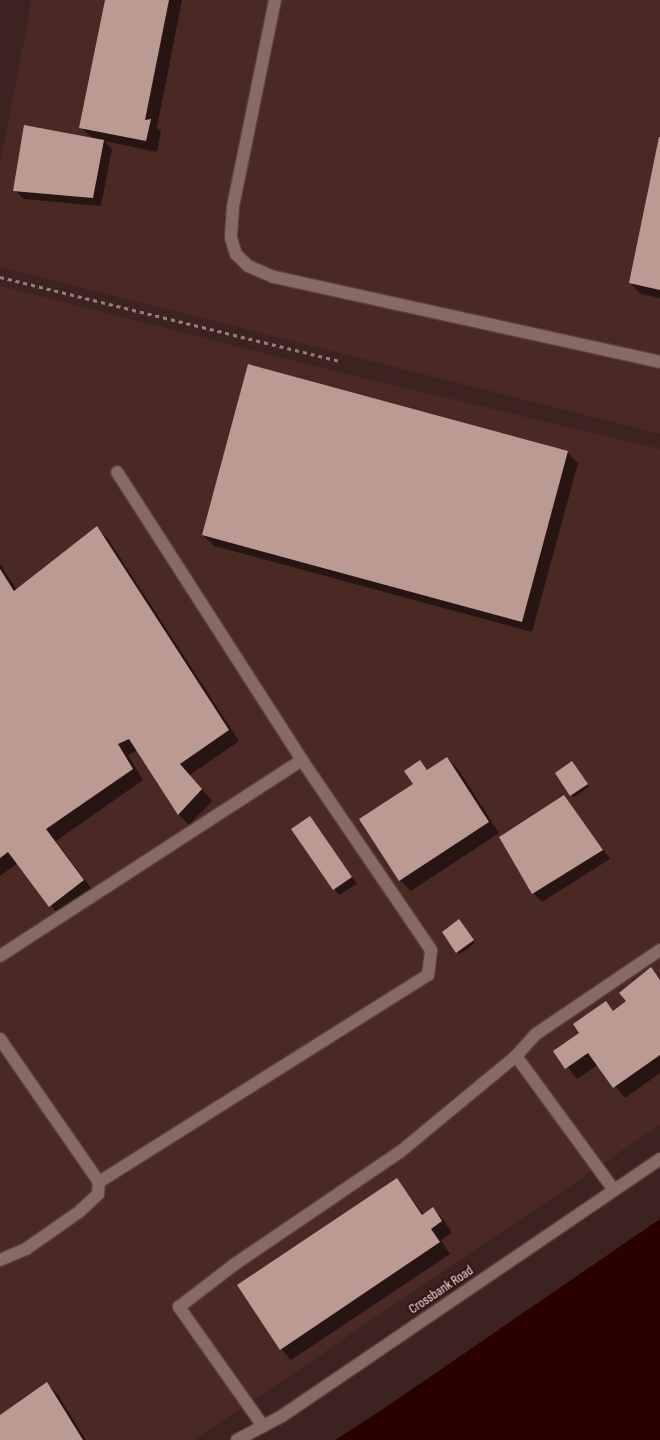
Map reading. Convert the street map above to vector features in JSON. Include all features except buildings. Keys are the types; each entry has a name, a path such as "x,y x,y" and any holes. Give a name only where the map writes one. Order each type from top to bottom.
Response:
{"lane":[{"path":"275,0 233,207 231,238 236,254 248,266 274,277 660,362"},
{"path":"99,1182 428,976 431,950 302,760 117,472"},
{"path":"0,956 302,760"},
{"path":"263,1426 179,1307 235,1264 400,1152 516,1056 536,1034 660,950"},
{"path":"0,1039 99,1182 98,1194 80,1212 26,1249 0,1260"},
{"path":"516,1056 614,1190"},
{"name":"Crossbank Road","path":"237,1440 263,1426 660,1159"}],"path":[{"path":"0,277 340,361"}],"shaded area":[{"path":"32,0 660,0 660,434 0,267 0,164"},
{"path":"0,286 338,372 660,449 660,1125 194,1440 0,1440"},
{"path":"660,1219 660,1440 335,1440 383,1409"}]}
